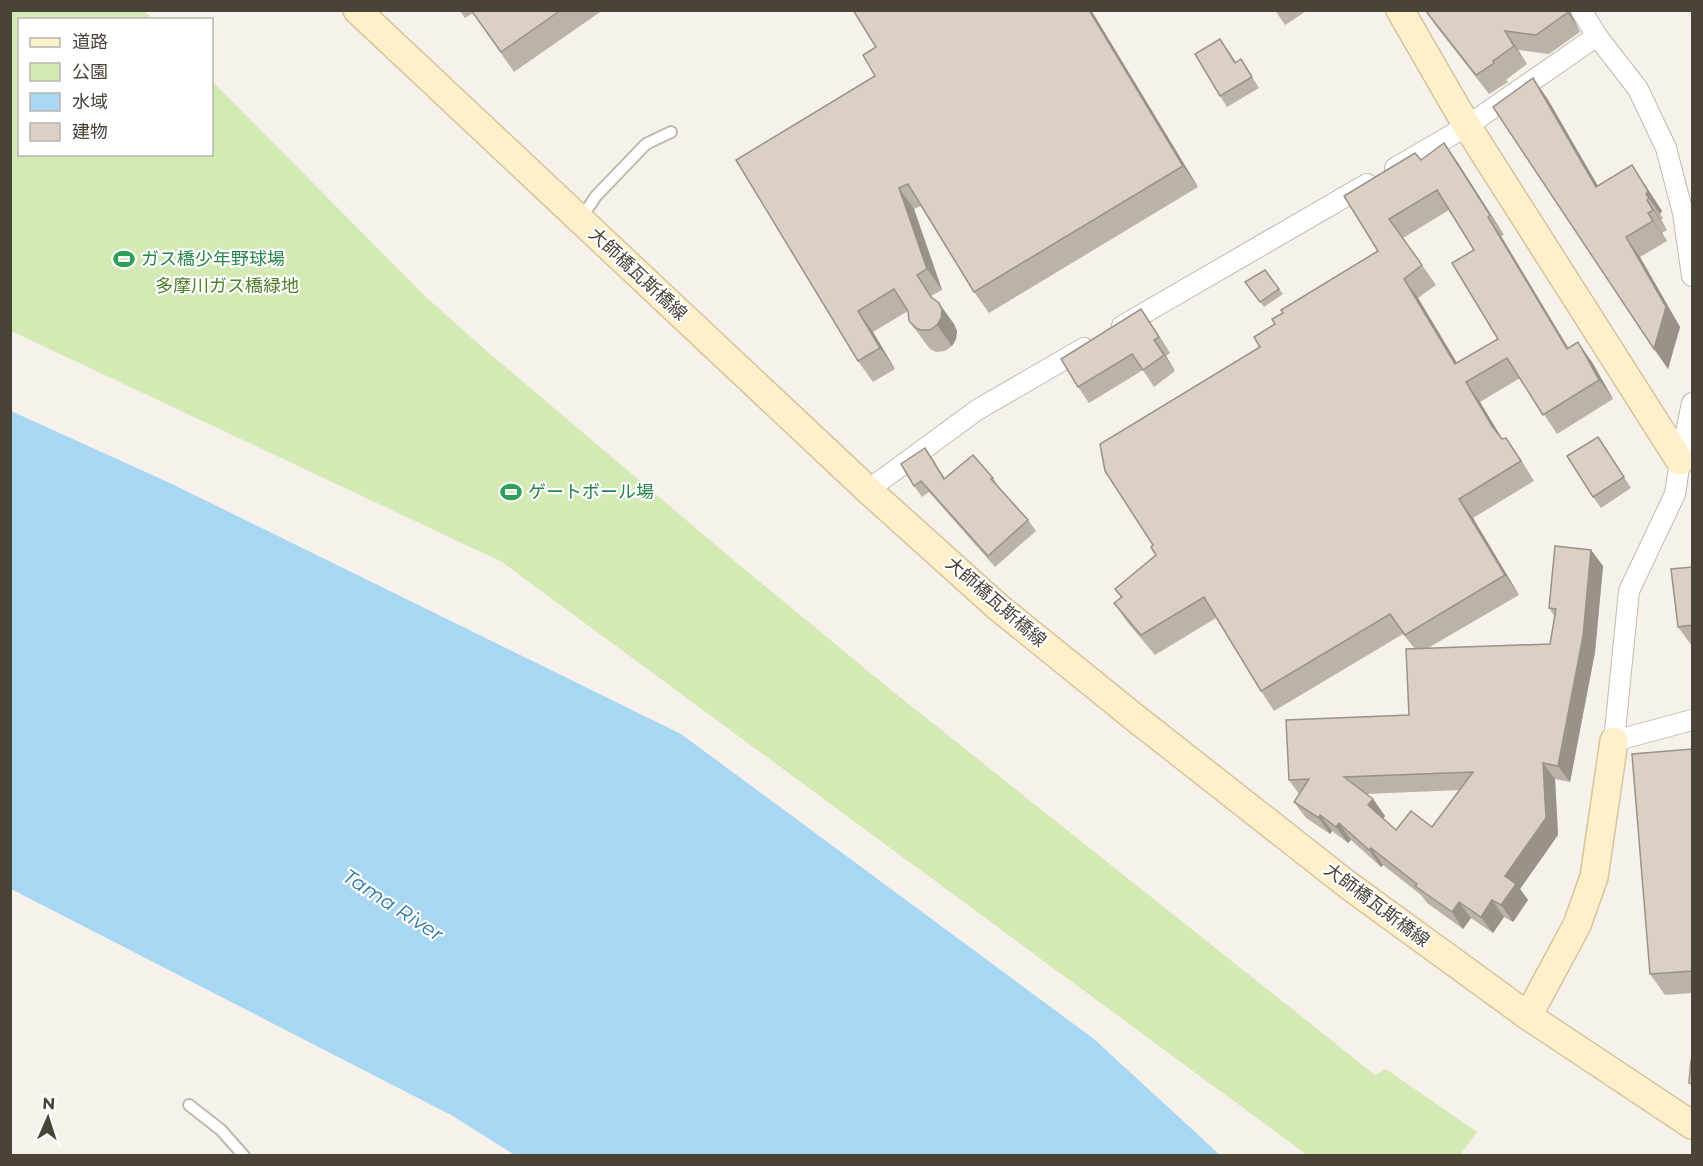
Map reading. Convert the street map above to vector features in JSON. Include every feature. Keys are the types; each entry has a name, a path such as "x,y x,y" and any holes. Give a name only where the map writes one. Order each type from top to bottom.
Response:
{"street":[{"name":"大師橋瓦斯橋線","path":"357,10 868,489 998,607 1348,885 1528,1016 1692,1125"},
{"path":"1400,10 1467,126 1680,460"},
{"path":"1581,10 1597,36 1638,90 1666,148 1683,213 1692,276"},
{"path":"868,489 977,410 1467,126 1597,36"},
{"path":"1528,1016 1577,925 1594,877 1614,741 1629,591 1675,494 1692,403"},
{"path":"1614,741 1692,720"}],"lane":[{"path":"580,220 596,196 646,144 671,132"},
{"path":"189,1105 221,1130 244,1155"}],"green space":[{"name":"多摩川ガス橋緑地","path":"11,10 144,11 152,18 18,18 18,156 213,156 213,82 426,297 737,563 891,690 1375,1075 1386,1069 1477,1132 1460,1155 1307,1155 502,562 11,331"}],"water":[{"name":"Tama River","path":"11,411 172,484 681,734 1094,1039 1220,1155 515,1155 451,1115 11,889"}],"building":[{"path":"471,10 561,10 501,52"},
{"path":"853,10 1089,10 1183,166 974,292 908,184 899,188 927,269 917,275 931,297 939,303 942,310 941,318 930,330 916,328 909,321 908,311 894,289 858,311 880,348 858,361 736,160 875,76 863,55 876,47"},
{"path":"1425,10 1566,10 1567,13 1536,35 1505,31 1514,46 1476,75"},
{"path":"1220,39 1235,63 1241,59 1252,77 1220,96 1195,54"},
{"path":"1533,78 1596,187 1632,165 1648,191 1647,200 1653,210 1648,213 1653,221 1626,237 1666,307 1654,349 1493,107"},
{"path":"1444,143 1490,215 1488,217 1567,349 1578,342 1599,380 1543,415 1507,358 1466,382 1492,426 1502,439 1506,438 1521,461 1459,499 1505,575 1405,635 1390,614 1261,691 1204,597 1141,635 1114,603 1122,597 1115,589 1156,555 1151,547 1153,545 1105,471 1100,444 1260,347 1254,337 1275,324 1272,319 1283,313 1281,310 1378,251 1344,196 1415,153 1421,160","holes":["1437,190 1474,250 1452,263 1498,339 1455,364 1404,279 1422,265 1389,219"]},
{"path":"1265,270 1279,289 1260,302 1245,282"},
{"path":"1141,309 1159,337 1154,340 1164,355 1143,370 1132,354 1078,387 1061,359"},
{"path":"1598,437 1624,477 1593,497 1567,456"},
{"path":"925,448 944,479 973,455 1028,520 988,556 921,481 914,486 901,464"},
{"path":"1555,546 1591,550 1583,636 1558,766 1543,763 1546,818 1505,876 1516,884 1501,905 1492,900 1481,917 1459,902 1452,912 1415,886 1417,884 1371,848 1369,850 1339,823 1336,827 1320,815 1319,818 1294,802 1309,779 1289,780 1286,720 1409,715 1406,649 1550,644 1556,609 1549,608","holes":["1473,772 1432,827 1411,811 1396,830 1368,805 1373,799 1344,777"]},
{"path":"1692,567 1692,625 1678,627 1671,569"},
{"path":"1692,749 1692,971 1650,974 1632,754"},
{"path":"1692,1060 1692,1084 1689,1083"}],"place":[{"name":"ガス橋少年野球場","path":"124,259"},
{"name":"ゲートボール場","path":"511,492"}]}
